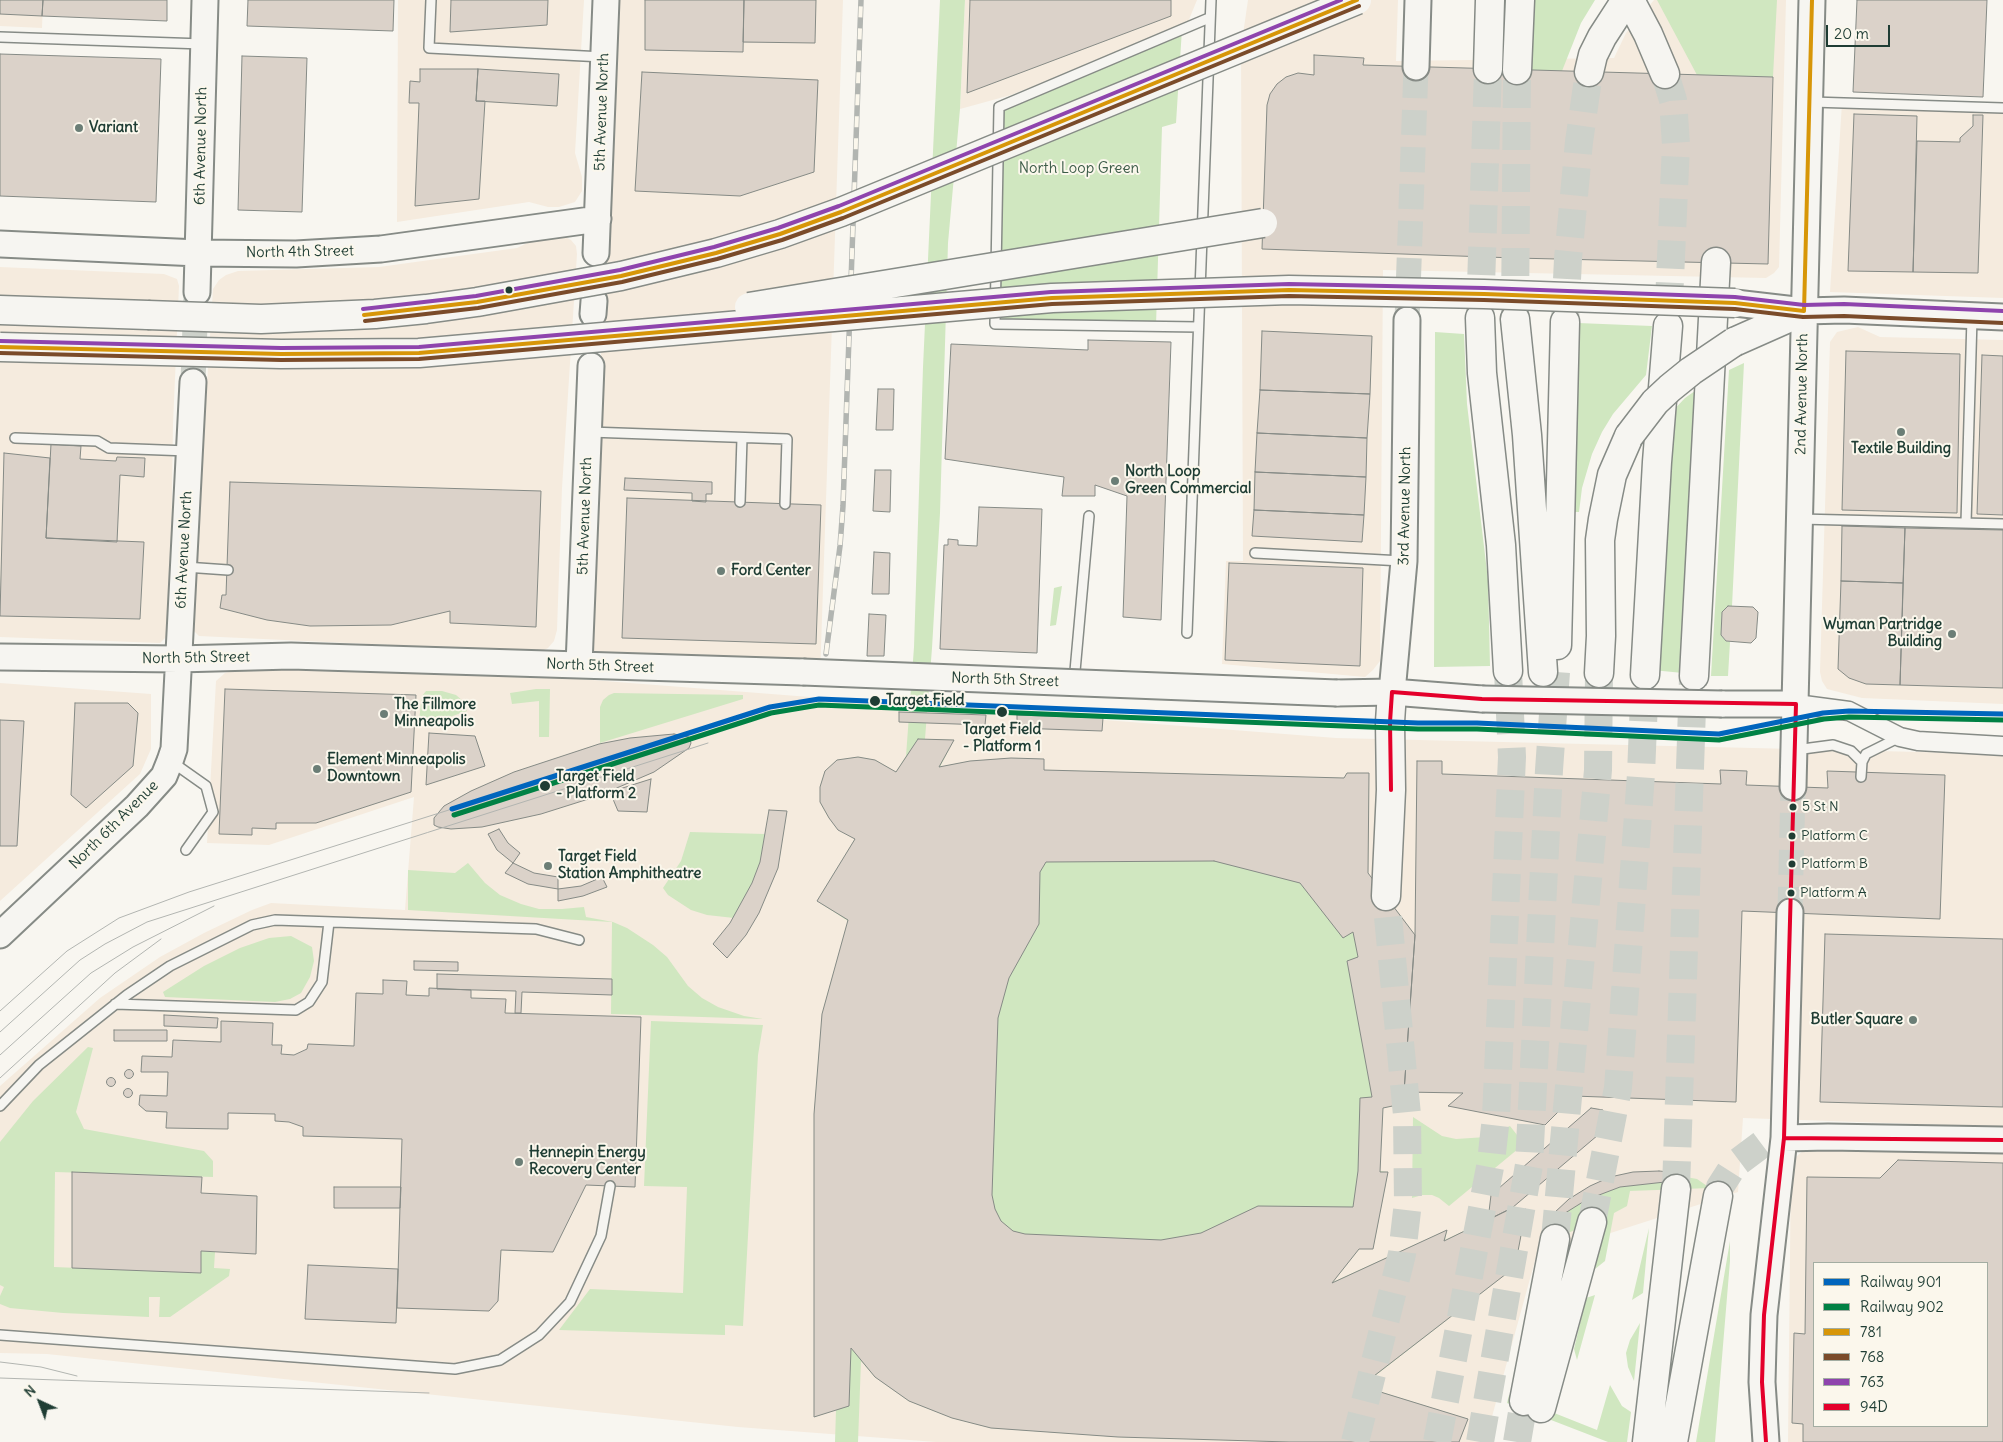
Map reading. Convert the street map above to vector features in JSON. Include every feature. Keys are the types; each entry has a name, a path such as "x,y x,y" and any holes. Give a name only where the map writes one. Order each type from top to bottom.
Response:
{"highway":[{"path":"0,310 261,319 376,314 477,302 620,276 742,246 808,225 1357,0"},
{"path":"1488,69 1490,0"},
{"path":"1517,70 1520,0"},
{"path":"1589,72 1596,49 1613,18 1628,0 1648,34 1665,74"},
{"path":"511,346 1263,223"},
{"path":"1694,676 1716,262"},
{"path":"0,347 356,355 419,353 1052,298 1290,290 1484,294 1735,303"},
{"path":"1599,673 1600,540 1612,475 1629,436 1655,402 1691,371 1734,342 1804,311"},
{"path":"1480,318 1484,403 1501,546 1508,671"},
{"path":"1515,320 1549,672 1565,322"},
{"path":"1645,674 1656,462 1668,326"},
{"path":"1386,896 1391,790 1390,722 1392,692"},
{"path":"1647,1442 1676,1189"},
{"path":"1673,1442 1718,1196"},
{"path":"1555,1239 1533,1405 1592,1222"}],"street":[{"name":"6th Avenue North","path":"196,292 205,0"},
{"name":"5th Avenue North","path":"596,253 606,0"},
{"path":"1416,67 1418,0"},
{"name":"2nd Avenue North","path":"1793,787 1812,0"},
{"name":"North 4th Street","path":"0,244 198,253 296,254 381,249 598,219"},
{"path":"1735,303 1804,311 1844,310 2003,317"},
{"name":"3rd Avenue North","path":"1392,692 1404,561 1408,320"},
{"name":"5th Avenue North","path":"579,666 591,366"},
{"name":"6th Avenue North","path":"178,659 193,382"},
{"name":"North 5th Street","path":"0,657 178,659 291,656 803,672 1338,693 1392,692 1482,699 1796,704 1849,711 1900,737 1918,741 2003,746"},
{"name":"North 6th Avenue","path":"0,935 143,800 164,776 174,749 178,659"},
{"path":"1766,1442 1762,1382 1764,1315 1784,1138 1790,912"},
{"path":"1784,1138 1828,1136 2003,1140"}],"lane":[{"path":"430,0 429,48 604,57"},
{"path":"1187,633 1211,0"},
{"path":"1198,327 995,324 999,107 1209,18"},
{"path":"0,37 203,44"},
{"path":"1809,102 2003,108"},
{"path":"1966,523 1972,316"},
{"path":"588,432 787,439 786,504"},
{"path":"15,438 98,442 109,448 190,451"},
{"path":"740,502 742,438"},
{"path":"1074,682 1089,516"},
{"path":"1800,519 2003,524"},
{"path":"1255,554 1404,561"},
{"path":"183,567 228,570"},
{"path":"1861,777 1862,762 1866,754 1900,737"},
{"path":"1795,750 1834,745 1851,751 1862,762"},
{"path":"170,761 206,786 213,812 186,850"},
{"path":"1,1101 39,1065 115,1004 170,966 252,925 275,920 536,929 579,940"},
{"path":"115,1004 296,1010 309,1002 322,982 329,922"},
{"path":"0,1335 455,1368 500,1360 539,1335 570,1302 601,1236 610,1186"}],"shaded area":[{"path":"0,0 43,0 42,28 0,26"},
{"path":"398,0 584,0 575,153 582,177 582,191 575,202 559,207 548,207 529,202 397,222"},
{"path":"620,0 843,0 820,677 585,652"},
{"path":"965,0 1197,0 1186,27 1011,95 960,109"},
{"path":"1248,0 1398,0 1396,61 1614,58 1626,33 1654,0 1786,0 1779,267 1774,273 1766,278 1383,270 1380,661 1365,677 1222,664 1226,561 1243,561 1241,48"},
{"path":"1842,103 2003,108 2003,298 1830,292"},
{"path":"546,234 560,234 571,240 576,246 577,254 562,488 557,630 554,641 548,648 540,652 199,636 194,631 192,623 213,289 219,280 226,275 238,271 379,267 517,248"},
{"path":"0,267 164,274 177,279 179,286 173,424 170,633 160,643 0,637"},
{"path":"1858,327 1880,337 2003,340 2003,704 1862,698 1827,689 1822,681 1820,672 1830,342 1837,332"},
{"path":"239,669 489,672 1336,738 2003,754 2003,1127 1743,1118 1738,1192 1536,1257 1485,1442 936,1442 738,1427 47,1354 0,1353 0,1086 100,998 160,957 252,910 271,903 405,910 414,797 269,845 207,843 216,681 225,673"},
{"path":"0,683 151,694 151,749 140,774 0,901"},
{"path":"1817,1146 2003,1151 2003,1442 1788,1442 1791,1161 1803,1151"}],"green space":[{"name":"Target Field","path":"940,0 965,0 960,109 948,243 940,513 925,739 954,740 940,767 970,761 1011,758 1044,759 1044,770 1344,778 1347,773 1369,773 1368,873 1415,935 1404,1092 1402,1104 1383,1108 1380,1171 1388,1172 1373,1249 1359,1249 1333,1282 1447,1230 1445,1240 1512,1208 1511,1215 1526,1209 1515,1267 1362,1386 1468,1419 1459,1442 1289,1442 1118,1437 991,1428 952,1418 909,1401 875,1377 861,1361 858,1442 835,1442 836,1410 814,1417 814,1114 822,1014 848,921 817,901 855,839 829,818 820,802 820,787 825,771 837,760 858,757 875,760 896,772 906,756 914,647 923,367"},
{"path":"1526,0 1595,0 1581,23 1562,71 1525,70"},
{"path":"1657,0 1777,0 1773,77 1697,75"},
{"name":"North Loop Green","path":"1182,29 1176,123 1162,127 1156,326 995,324 999,107"},
{"path":"1578,323 1652,326 1646,375 1613,414 1602,432 1592,454 1582,488 1579,512 1574,512"},
{"path":"1435,332 1464,334 1467,404 1488,580 1490,666 1434,667"},
{"path":"1744,363 1732,606 1728,606 1722,612 1721,635 1726,641 1730,642 1728,676 1711,676 1729,370"},
{"path":"1702,386 1683,673 1652,670 1666,418 1685,398"},
{"path":"1062,586 1056,625 1050,626 1054,588"},
{"path":"550,689 549,737 539,737 539,701 512,704 510,693"},
{"path":"426,691 442,691 456,695 464,702 467,711 418,728 422,696"},
{"path":"614,693 743,695 743,699 600,743 600,707 603,700"},
{"path":"690,832 765,834 760,862 752,883 734,918 707,915 691,910 668,895 663,888 681,861"},
{"path":"468,863 485,883 500,895 521,904 539,909 584,907 586,917 613,922 627,928 667,957 688,986 702,998 718,1007 744,1016 763,1019 611,1014 612,922 408,910 408,870 455,873"},
{"path":"291,936 312,947 314,961 310,977 301,993 290,999 275,1002 165,997 163,992 204,966 240,948 269,938"},
{"path":"651,1021 763,1025 758,1055 743,1326 725,1325 725,1335 559,1330 590,1289 683,1293 687,1187 644,1186"},
{"path":"88,1047 93,1048 76,1112 84,1129 204,1151 213,1161 213,1177 55,1172 54,1267 201,1273 201,1251 215,1252 214,1268 230,1269 229,1276 170,1317 159,1317 160,1297 149,1297 149,1317 63,1313 10,1308 0,1304 0,1296 4,1287 0,1285 0,1142 33,1101"},
{"path":"1413,1117 1442,1136 1456,1139 1486,1137 1510,1126 1524,1144 1449,1206 1432,1195 1412,1198"},
{"path":"1686,1177 1697,1179 1710,1188 1630,1191 1627,1206 1614,1213 1605,1261 1595,1269 1606,1216 1539,1246 1541,1236 1554,1220 1586,1200 1620,1187 1665,1182 1684,1183"},
{"path":"1649,1228 1643,1293 1632,1300"},
{"path":"1730,1241 1715,1442 1696,1442"},
{"path":"1595,1295 1577,1360 1574,1349 1586,1298"},
{"path":"1640,1323 1634,1381 1628,1367 1626,1353 1630,1340"},
{"path":"1610,1385 1622,1406 1631,1412 1627,1442 1608,1442 1507,1403 1509,1395 1597,1430"}],"building":[{"path":"0,0 43,0 42,16 0,14"},
{"path":"43,0 167,0 167,21 42,16"},
{"path":"248,0 394,0 393,31 247,26"},
{"path":"451,0 548,0 547,25 450,32"},
{"path":"645,0 744,0 743,52 645,50"},
{"path":"744,0 816,0 815,43 743,42"},
{"path":"970,0 1171,0 1171,16 967,93"},
{"path":"1857,0 1987,0 1983,97 1853,92"},
{"name":"Variant","path":"0,54 161,59 156,202 0,196"},
{"path":"1314,55 1364,58 1363,65 1773,77 1768,264 1262,249 1267,105 1270,94 1277,84 1286,77 1298,73 1314,75"},
{"path":"242,56 307,58 302,212 238,210"},
{"path":"420,69 478,69 476,101 485,101 479,199 415,206 419,103 409,103 410,81 420,82"},
{"path":"478,69 559,74 557,106 476,101"},
{"path":"642,72 818,80 814,172 740,196 635,191"},
{"path":"1854,114 1917,116 1913,272 1848,271"},
{"path":"1973,115 1983,115 1978,273 1913,272 1917,141 1960,142 1960,138 1973,126"},
{"path":"1262,331 1372,336 1370,394 1260,390"},
{"name":"North Loop Green Commercial","path":"1088,340 1171,342 1161,620 1123,617 1127,496 1095,485 1095,496 1062,496 1064,477 945,459 951,344 1088,350"},
{"name":"Textile Building","path":"1846,351 1960,354 1957,513 1842,510"},
{"path":"1982,355 2003,356 2003,515 1977,514"},
{"path":"878,389 894,389 893,430 876,430"},
{"path":"1260,390 1370,394 1367,438 1257,433"},
{"path":"1257,433 1367,438 1366,477 1255,472"},
{"path":"51,444 81,446 80,459 116,461 117,457 145,458 144,477 120,475 117,542 46,538"},
{"path":"4,453 50,458 46,538 144,542 140,619 0,616"},
{"path":"875,470 891,470 890,512 873,511"},
{"path":"1255,472 1366,477 1364,515 1254,510"},
{"path":"625,478 712,482 712,494 706,494 706,502 692,501 692,493 624,490"},
{"path":"230,482 541,491 536,627 450,623 450,611 391,625 310,626 267,620 220,608 222,595 226,595"},
{"name":"Ford Center","path":"627,498 821,505 816,644 622,638"},
{"path":"979,507 1042,509 1037,653 940,649 944,545 948,545 948,539 958,540 958,545 977,546"},
{"path":"1254,510 1364,515 1362,542 1252,536"},
{"path":"1842,526 1905,528 1903,583 1841,581"},
{"name":"Wyman Partridge Building","path":"1905,528 2003,530 2003,688 1900,685"},
{"path":"874,552 890,553 889,594 872,594"},
{"path":"1229,563 1363,568 1360,666 1225,660"},
{"path":"1841,581 1903,583 1900,685 1866,684 1849,678 1838,669"},
{"path":"1728,606 1753,607 1758,612 1756,638 1751,643 1726,641 1721,635 1722,612"},
{"path":"869,614 886,615 884,656 867,656"},
{"name":"Element Minneapolis Downtown","path":"225,689 416,695 411,792 316,823 276,823 276,829 252,828 252,835 219,834"},
{"path":"75,703 128,703 138,713 133,766 86,808 71,795"},
{"path":"899,712 986,715 985,725 899,722"},
{"path":"1017,715 1103,718 1102,731 1017,728"},
{"path":"0,720 24,721 17,846 0,846"},
{"path":"429,733 475,736 485,766 426,785"},
{"path":"674,734 689,737 691,743 689,748 654,772 598,796 541,814 482,827 451,829 434,825 434,818 444,806 471,791 514,772 599,744 630,738"},
{"name":"Target Field","path":"918,739 954,740 939,767 970,761 1011,758 1044,759 1044,770 1344,778 1347,773 1369,773 1368,873 1415,935 1404,1092 1402,1104 1383,1108 1380,1172 1388,1172 1373,1249 1359,1249 1332,1283 1447,1230 1444,1241 1512,1208 1511,1216 1526,1209 1515,1267 1361,1386 1468,1419 1459,1442 1289,1442 1118,1437 991,1428 952,1418 909,1401 875,1377 851,1348 849,1406 814,1417 814,1114 822,1014 848,920 817,901 855,839 838,830 829,818 820,802 820,787 825,771 837,760 858,757 875,760 896,772","holes":["1214,861 1300,883 1343,938 1353,932 1358,957 1347,961 1372,1097 1360,1098 1358,1171 1353,1207 1258,1206 1201,1233 1161,1240 1025,1234 1013,1231 1001,1221 995,1209 992,1195 998,1018 1009,978 1039,924 1040,872 1046,862"]},
{"path":"1417,761 1442,761 1442,774 1721,784 1720,770 1747,771 1746,785 1828,788 1827,771 1945,775 1940,919 1742,911 1736,1102 1574,1096 1545,1125 1448,1106 1463,1093 1404,1092 1415,935"},
{"path":"651,779 647,812 618,811 610,792"},
{"path":"769,810 787,811 778,868 759,913 746,935 727,958 713,944 730,923 752,883 760,862"},
{"path":"499,829 508,843 520,853 513,863 497,850 488,834"},
{"path":"513,863 534,873 558,877 558,889 528,884 505,873"},
{"path":"602,877 607,887 583,896 558,901 558,889 581,886"},
{"name":"Butler Square","path":"1825,934 2003,939 2003,1107 1820,1102"},
{"path":"414,961 458,962 458,971 414,970"},
{"path":"437,974 612,979 612,995 522,992 521,1013 515,1013 516,991 437,989"},
{"name":"Hennepin Energy Recovery Center","path":"383,980 407,981 406,995 429,996 429,988 471,990 471,998 506,999 505,1013 641,1017 635,1187 586,1185 553,1252 501,1250 498,1301 489,1311 397,1308 402,1139 303,1136 303,1127 289,1122 275,1121 275,1114 228,1113 228,1129 166,1128 167,1112 146,1111 139,1105 140,1095 167,1096 168,1072 141,1072 142,1056 172,1057 173,1040 221,1042 221,1021 273,1023 272,1045 282,1045 281,1054 294,1055 307,1049 308,1044 354,1046 356,993 383,994"},
{"path":"164,1015 218,1018 217,1028 164,1026"},
{"path":"114,1030 167,1030 167,1041 114,1041"},
{"path":"129,1069 134,1074 129,1079 124,1074"},
{"path":"111,1077 116,1082 111,1087 106,1082"},
{"path":"128,1088 133,1093 128,1098 123,1093"},
{"path":"1591,1108 1603,1110 1598,1135 1512,1208 1488,1220 1491,1195"},
{"path":"1898,1160 2003,1163 2003,1442 1803,1442 1803,1424 1792,1423 1794,1333 1805,1334 1807,1177 1880,1178"},
{"path":"1659,1171 1680,1173 1686,1177 1684,1183 1665,1182 1620,1187 1586,1200 1554,1220 1554,1213 1569,1199 1590,1186 1610,1177 1633,1172"},
{"path":"72,1172 202,1177 201,1193 257,1196 256,1254 201,1251 201,1273 72,1268"},
{"path":"334,1187 401,1187 400,1208 334,1208"},
{"path":"308,1265 398,1269 396,1323 305,1319"}],"tunnel":[{"path":"1407,320 1416,67"},
{"path":"1480,317 1488,69"},
{"path":"1515,318 1517,70"},
{"path":"1565,321 1568,259 1579,142 1589,72"},
{"path":"1665,74 1673,100 1676,145 1668,324"},
{"path":"193,382 196,297"},
{"path":"1437,1442 1491,1162 1496,1117 1512,757 1508,671"},
{"path":"1480,1442 1529,1165 1549,770 1556,672"},
{"path":"1555,1239 1598,770 1599,673"},
{"path":"1592,1222 1618,1088 1641,774 1645,677"},
{"path":"1676,1189 1693,678"},
{"path":"1790,912 1793,787"},
{"path":"1355,1442 1402,1254 1408,1202 1407,1115 1386,896"},
{"path":"1718,1196 1720,1187 1734,1165 1762,1144 1784,1138"},
{"path":"1517,1442 1524,1401"}],"tram line":[{"path":"0,1032 80,960 105,944 147,922 708,743"},
{"path":"0,1011 67,951 119,918 189,892 452,809"},
{"path":"0,1055 91,973 133,947 214,906"},
{"path":"0,1078 115,973 161,939"},
{"path":"0,1362 41,1367 77,1376"},
{"path":"0,1378 429,1393"}],"railway":[{"path":"826,654 840,546 843,506 861,0"}],"rail line":[{"name":"901","path":"452,809 770,707 819,699 1418,723 1477,723 1719,734 1823,713 1849,711 2003,714"},
{"name":"902","path":"454,815 771,713 819,705 1418,729 1477,729 1719,740 1824,719 1849,717 2003,720"}],"transit line":[{"name":"763","path":"363,309 476,296 620,270 714,247 778,228 839,206 1341,0"},
{"name":"781","path":"364,315 477,302 621,276 716,253 780,234 841,212 1357,0"},
{"name":"781","path":"0,347 281,354 419,353 1052,298 1289,290 1484,294 1735,303 1804,311 1812,0"},
{"name":"768","path":"365,321 478,308 622,282 717,259 782,240 843,218 1359,6"},
{"name":"763","path":"0,341 281,348 419,347 1051,292 1289,284 1484,288 1735,297 1804,305 1844,304 2003,311"},
{"name":"768","path":"0,353 281,360 419,359 1052,304 1289,296 1484,300 1735,309 1803,317 1844,316 2003,323"},
{"name":"94D","path":"1391,790 1390,722 1392,692 1482,699 1796,704 1784,1138 1764,1315 1762,1382 1766,1442"},
{"name":"94D","path":"1784,1138 2003,1140"}],"place":[{"name":"Variant","path":"79,128"},
{"name":"Textile Building","path":"1901,432"},
{"name":"North Loop Green Commercial","path":"1115,481"},
{"name":"Ford Center","path":"721,571"},
{"name":"Wyman Partridge Building","path":"1952,634"},
{"name":"Target Field","path":"875,701"},
{"name":"Target Field - Platform 1","path":"1002,712"},
{"name":"The Fillmore Minneapolis","path":"384,714"},
{"name":"Element Minneapolis Downtown","path":"317,769"},
{"name":"Target Field - Platform 2","path":"545,786"},
{"name":"5 St N","path":"1793,807"},
{"name":"Platform C","path":"1792,836"},
{"name":"Platform B","path":"1792,864"},
{"name":"Target Field Station Amphitheatre","path":"548,866"},
{"name":"Platform A","path":"1791,893"},
{"name":"Butler Square","path":"1913,1020"},
{"name":"Hennepin Energy Recovery Center","path":"519,1162"}]}
